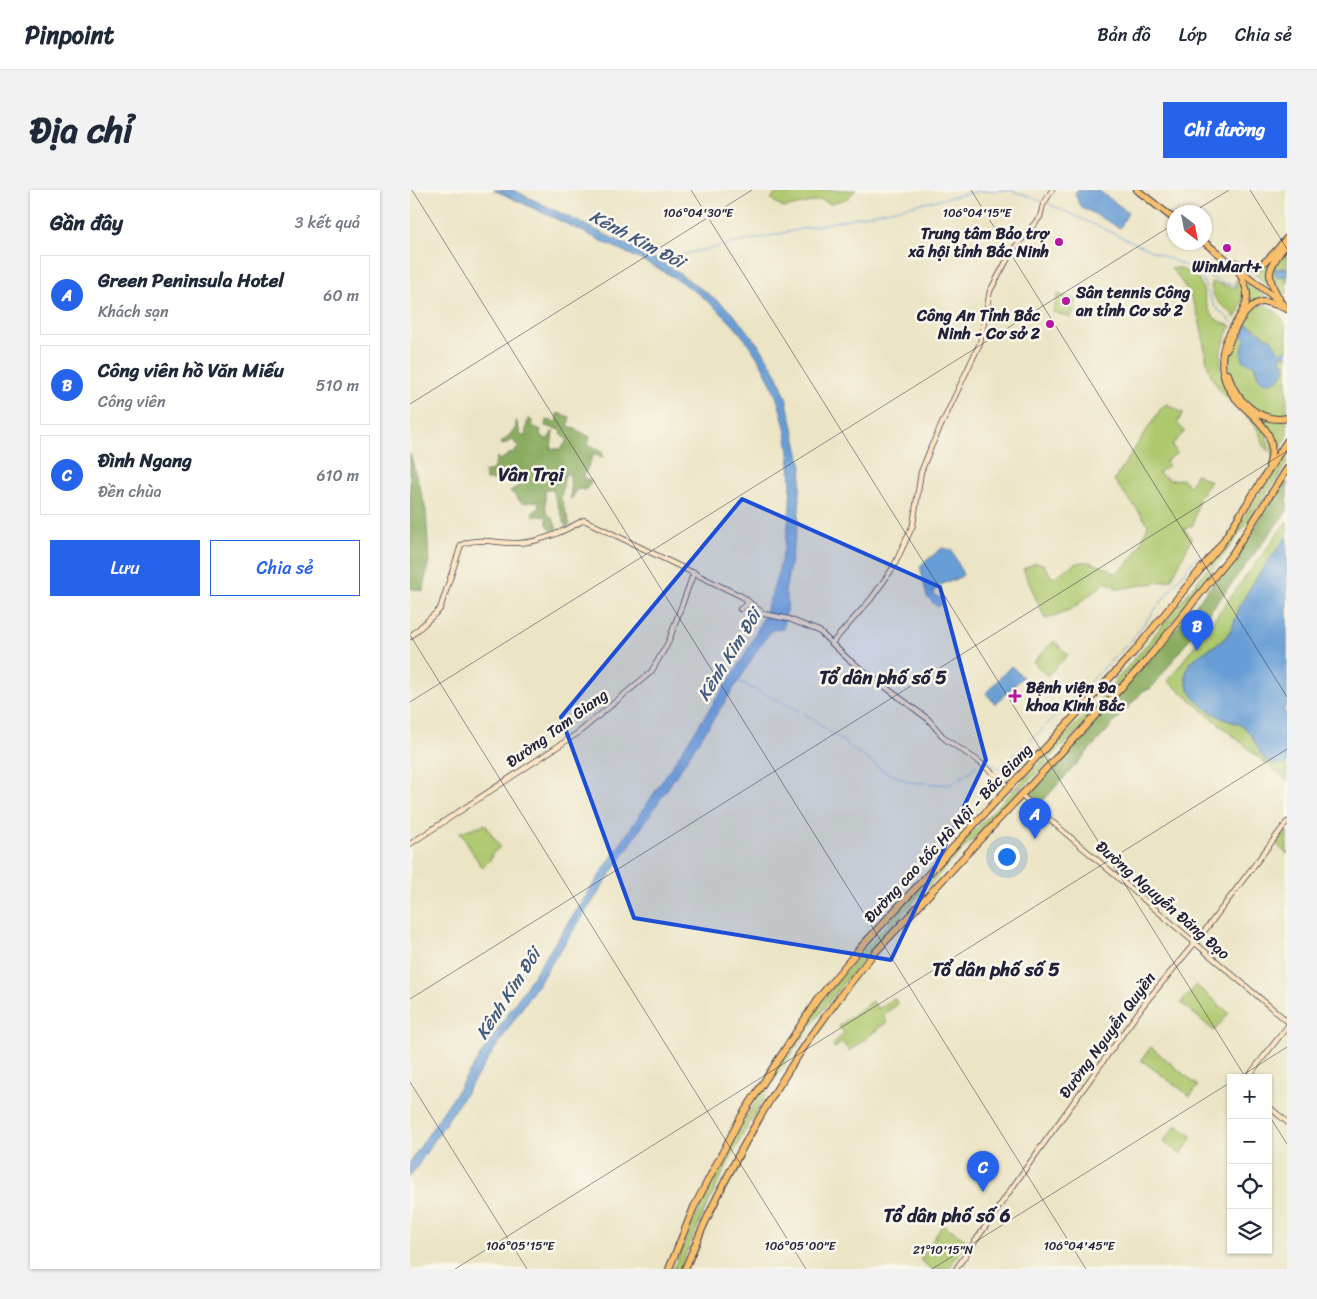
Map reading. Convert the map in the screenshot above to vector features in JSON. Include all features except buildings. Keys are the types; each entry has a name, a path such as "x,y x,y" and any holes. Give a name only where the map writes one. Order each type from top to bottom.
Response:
{"highway":[{"path":"1137,190 1167,214"},
{"path":"1226,259 1244,267 1254,268 1265,263 1287,238"},
{"path":"1285,306 1272,288 1269,275 1273,262 1287,244"},
{"path":"1212,248 1285,306"},
{"path":"1222,544 1228,528 1269,465 1272,454 1270,438 1266,429 1233,397 1223,371 1225,339 1244,307 1247,297 1246,288 1237,268"},
{"path":"1285,306 1266,302 1258,303 1250,308 1231,337 1226,364 1230,382 1242,401 1266,418 1287,418"},
{"name":"Đường cao tốc Hà Nội - Bắc Giang","path":"669,1269 694,1207 741,1117 817,1000 866,941 1134,653 1222,544 1287,441"},
{"name":"Đường cao tốc Hà Nội - Bắc Giang","path":"685,1269 708,1213 754,1125 829,1009 870,958 1145,662 1233,553 1287,469"},
{"path":"1233,553 1248,536 1287,476"}],"street":[{"path":"832,643 876,592 900,553 913,525 921,472 980,343 990,291 1012,251 1040,216 1052,190"},
{"path":"410,637 440,609 461,545 472,540 519,543 539,540 584,520 745,598 764,614 789,619 816,630 848,659 928,720 945,739 977,760 1005,783"},
{"name":"Đường Tam Giang","path":"410,844 578,733 651,672 668,643 694,572"},
{"path":"740,609 747,605 745,598"},
{"name":"Đường Nguyễn Đăng Đạo","path":"1023,797 1287,1022"},
{"name":"Đường Nguyễn Quyền","path":"956,1269 1016,1181 1144,1003 1194,943 1287,822"},
{"path":"1250,1074 1287,1027"},
{"path":"1272,1109 1287,1122"}],"highlighted area":[{"path":"742,499 940,587 986,760 891,960 634,918 561,717"}],"green space":[{"path":"779,190 856,190 848,198 831,204 821,200 783,208 771,199"},
{"path":"1287,248 1287,268 1276,269 1275,271 1286,276 1287,294 1277,290 1273,272 1276,263"},
{"path":"1272,260 1267,277 1268,285 1252,272 1263,268"},
{"path":"1171,268 1180,268 1196,277 1201,284 1209,311 1213,317 1231,326 1221,349 1220,370 1230,396 1267,434 1269,452 1264,447 1255,426 1227,398 1212,377 1208,366 1200,323 1194,306 1187,290"},
{"path":"1238,278 1243,294 1240,308 1235,318 1214,296 1211,282 1236,288 1235,282"},
{"path":"1245,281 1269,299 1258,301 1245,309"},
{"path":"1058,294 1077,300 1071,318 1053,312"},
{"path":"1263,304 1277,313 1284,323 1287,335 1287,351 1279,352 1258,329 1243,323 1256,307"},
{"path":"1238,331 1245,338 1258,377 1279,379 1285,369 1280,355 1287,355 1287,416 1271,415 1257,410 1245,401 1237,389 1231,376 1229,361"},
{"path":"1167,404 1183,413 1177,423 1185,431 1172,445 1177,453 1166,461 1168,466 1158,473 1170,480 1182,479 1190,486 1196,474 1210,481 1199,498 1193,525 1184,529 1191,537 1191,540 1171,580 1119,589 1106,582 1072,609 1045,619 1023,569 1035,563 1043,564 1053,578 1071,566 1086,562 1108,569 1114,574 1127,564 1136,553 1148,525 1114,480 1162,407"},
{"path":"557,413 570,417 568,425 590,437 588,444 603,453 602,458 594,454 583,477 592,482 585,490 578,489 571,499 570,474 565,474 561,498 570,525 566,527 552,489 545,491 546,512 553,519 557,529 551,530 547,524 546,516 533,516 533,512 539,508 538,501 522,503 510,491 519,486 516,482 509,484 508,480 486,480 484,472 493,470 497,457 500,460 519,448 513,440 502,445 501,443 516,428 516,420 521,436 525,436 528,418 532,421 532,426 541,430 540,434 544,438 548,439 553,431 551,449 561,449 568,439 563,437 561,430 545,426 546,420 557,422"},
{"path":"1259,418 1287,421 1287,438 1273,460 1270,432"},
{"path":"1287,452 1287,463 1263,499 1214,569 1161,636 1076,732 909,907 877,943 816,1019 776,1078 740,1140 708,1204 680,1269 673,1269 721,1165 757,1098 798,1034 821,1003 854,962 923,884 1068,733 1153,637 1223,547"},
{"path":"410,454 426,510 429,560 423,591 410,588"},
{"path":"1287,481 1287,511 1154,685 1150,689 1143,691 1041,803 1025,795 1103,713 1186,617 1231,561"},
{"path":"1287,521 1286,538 1249,590 1228,634 1191,663 1186,671 1185,680 1192,695 1205,707 1224,719 1245,728 1267,759 1279,765 1287,764 1287,781 1168,681"},
{"path":"1054,641 1068,655 1047,676 1033,662"},
{"path":"485,824 500,847 492,854 491,859 482,868 460,832"},
{"path":"1287,830 1287,854 1276,844"},
{"path":"1196,985 1229,1013 1214,1031 1181,1003"},
{"path":"894,998 898,1004 883,1015 887,1022 849,1051 842,1042 835,1048 833,1045 844,1033 839,1026 872,1001 878,1009"},
{"path":"1151,1047 1198,1086 1190,1096 1141,1060"},
{"path":"1176,1125 1193,1137 1181,1154 1163,1142"},
{"path":"943,1224 967,1241 949,1269 931,1269 920,1260"}],"water":[{"name":"Kênh Kim Đôi","path":"494,190 513,190 666,264 722,304 734,315 761,348 778,376 786,398 802,466 798,523 785,592 788,603 783,629 772,630 758,649 410,1177 410,1162 744,657 764,613 780,567 789,520 791,472 785,425 770,381 746,340 711,304 663,271"},
{"path":"1077,190 1098,190 1128,212 1120,228 1080,206 1075,194"},
{"path":"1287,268 1287,283 1286,276 1276,277 1275,269"},
{"path":"1246,324 1272,340 1279,352 1287,351 1287,355 1280,355 1285,369 1279,379 1271,382 1261,381 1254,365 1243,361 1242,353 1245,338 1240,332"},
{"path":"1287,536 1287,704 1283,711 1287,713 1287,764 1277,765 1270,763 1260,753 1250,733 1245,728 1240,724 1224,719 1193,697 1186,676 1192,661 1220,642 1229,633 1247,593"},
{"path":"942,548 952,550 963,575 937,587 934,591 935,596 945,599 937,607 927,597 920,566"},
{"path":"1011,666 1023,677 995,704 986,693"}],"waterway":[{"path":"656,260 980,191 1011,190 1043,202"},
{"path":"1047,203 1223,283 1236,285"},
{"path":"1200,274 1214,306 1232,322"},
{"path":"1029,742 1130,642 1199,553"},
{"path":"738,681 799,711"},
{"path":"804,713 882,770 909,782 949,785 971,771 977,764"},
{"path":"981,759 984,758 999,769 1024,746"}],"tunnel":[{"path":"1009,786 1022,796"}],"place":[{"name":"Trung tâm Bảo trợ xã hội tỉnh Bắc Ninh","path":"1059,242"},
{"name":"WinMart+","path":"1227,248"},
{"name":"Sân tennis Công an tỉnh Cơ sở 2","path":"1066,301"},
{"name":"Công An Tỉnh Bắc Ninh - Cơ sở 2","path":"1050,324"},
{"name":"Công viên hồ Văn Miếu","path":"1197,651"},
{"name":"Bệnh viện Đa khoa Kinh Bắc","path":"1015,696"},
{"name":"Green Peninsula Hotel","path":"1035,839"},
{"name":"Đình Ngang","path":"983,1192"}],"district":[{"name":"Vân Trại","path":"531,474"},
{"name":"Tổ dân phố số 5","path":"883,677"},
{"name":"Tổ dân phố số 5","path":"996,969"},
{"name":"Tổ dân phố số 6","path":"947,1215"}]}
